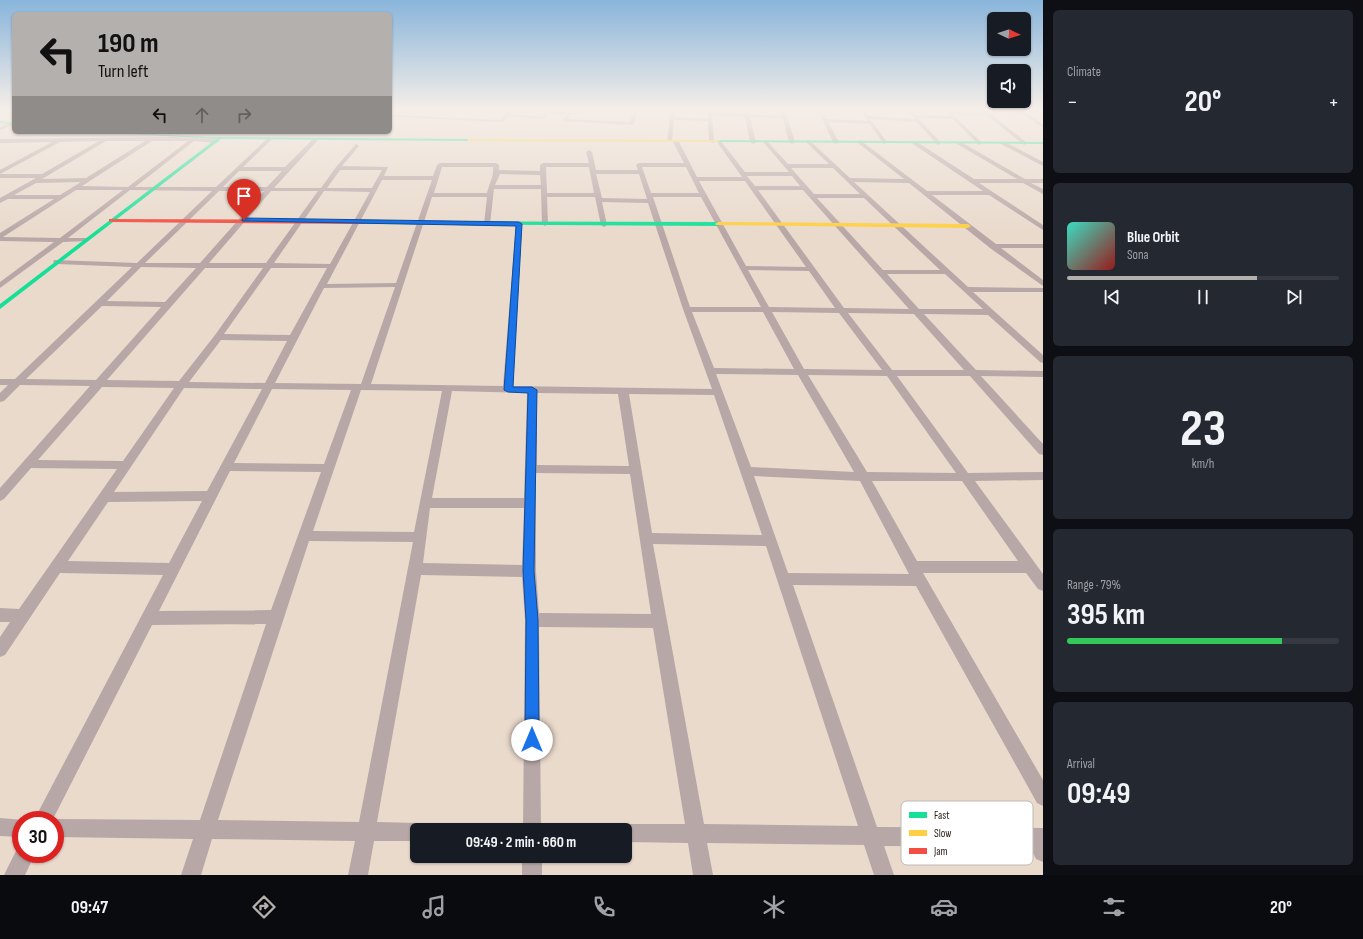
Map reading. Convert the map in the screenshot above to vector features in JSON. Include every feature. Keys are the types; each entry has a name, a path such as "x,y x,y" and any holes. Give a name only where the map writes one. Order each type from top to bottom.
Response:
{"street":[{"path":"0,172 40,151"},
{"path":"0,201 35,181 82,151"},
{"path":"0,237 13,227 62,197 132,151"},
{"path":"0,286 179,151"},
{"path":"0,307 199,151"},
{"path":"0,399 257,151"},
{"path":"0,496 305,151"},
{"path":"0,650 181,385 218,337 299,221 352,151"},
{"path":"679,151 696,179 703,195 801,372 863,476 912,567 1043,797"},
{"path":"724,151 746,176 841,310 890,373 1029,567 1042,582"},
{"path":"773,151 811,196 1043,450"},
{"path":"818,151 897,226 1043,360"},
{"path":"871,151 1043,284"},
{"path":"926,151 1043,228"},
{"path":"972,151 1043,192"},
{"path":"1018,151 1043,164"},
{"path":"590,152 604,225"},
{"path":"191,875 304,536 400,284 440,165 496,165 497,172 491,187 487,224"},
{"path":"545,224 543,165 592,165"},
{"path":"688,165 639,165 687,310 747,471 884,875"},
{"path":"785,166 834,166"},
{"path":"48,811 293,338 386,168 338,168"},
{"path":"239,169 287,169"},
{"path":"497,172 543,173"},
{"path":"593,172 641,172"},
{"path":"696,179 792,174"},
{"path":"0,176 43,176"},
{"path":"381,178 435,178"},
{"path":"35,181 86,180"},
{"path":"848,180 910,181"},
{"path":"972,182 1043,181"},
{"path":"491,187 544,187"},
{"path":"75,188 271,188 374,190"},
{"path":"754,188 805,188"},
{"path":"925,192 990,193"},
{"path":"430,195 490,195"},
{"path":"544,195 600,198 649,198 703,195"},
{"path":"8,196 62,197"},
{"path":"811,196 865,196"},
{"path":"112,220 358,221 604,225 719,224 968,226"},
{"path":"508,390 519,224"},
{"path":"0,227 13,227"},
{"path":"0,237 86,240"},
{"path":"993,246 1043,246"},
{"path":"57,262 138,265 204,264 332,266"},
{"path":"744,268 812,269"},
{"path":"880,272 947,272"},
{"path":"321,286 400,284"},
{"path":"966,289 1043,290"},
{"path":"100,303 167,305"},
{"path":"687,310 915,310 990,312"},
{"path":"218,337 293,338"},
{"path":"710,371 1043,374"},
{"path":"0,382 718,392"},
{"path":"358,875 447,389"},
{"path":"532,390 529,571 532,620 532,823"},
{"path":"623,391 659,621 703,875"},
{"path":"28,464 126,465"},
{"path":"226,467 329,468"},
{"path":"531,468 636,470"},
{"path":"747,471 896,478 1043,476"},
{"path":"104,497 210,496"},
{"path":"425,503 530,503"},
{"path":"304,536 421,537"},
{"path":"646,538 770,541"},
{"path":"57,567 173,569"},
{"path":"912,567 1029,567"},
{"path":"415,569 529,571"},
{"path":"783,580 920,580"},
{"path":"0,615 23,616"},
{"path":"149,618 276,617"},
{"path":"532,620 659,621"},
{"path":"0,827 12,828"},
{"path":"64,828 410,832"},
{"path":"632,833 901,837"},
{"path":"14,875 20,863"},
{"path":"532,863 532,875"}],"traffic: fast":[{"path":"0,307 204,151"},
{"path":"364,222 718,224"}],"traffic: slow":[{"path":"718,224 968,226"}],"traffic: jam":[{"path":"111,220 364,222"}],"route":[{"path":"244,220 519,224 508,390 532,390 529,571 532,620 532,740"}]}
